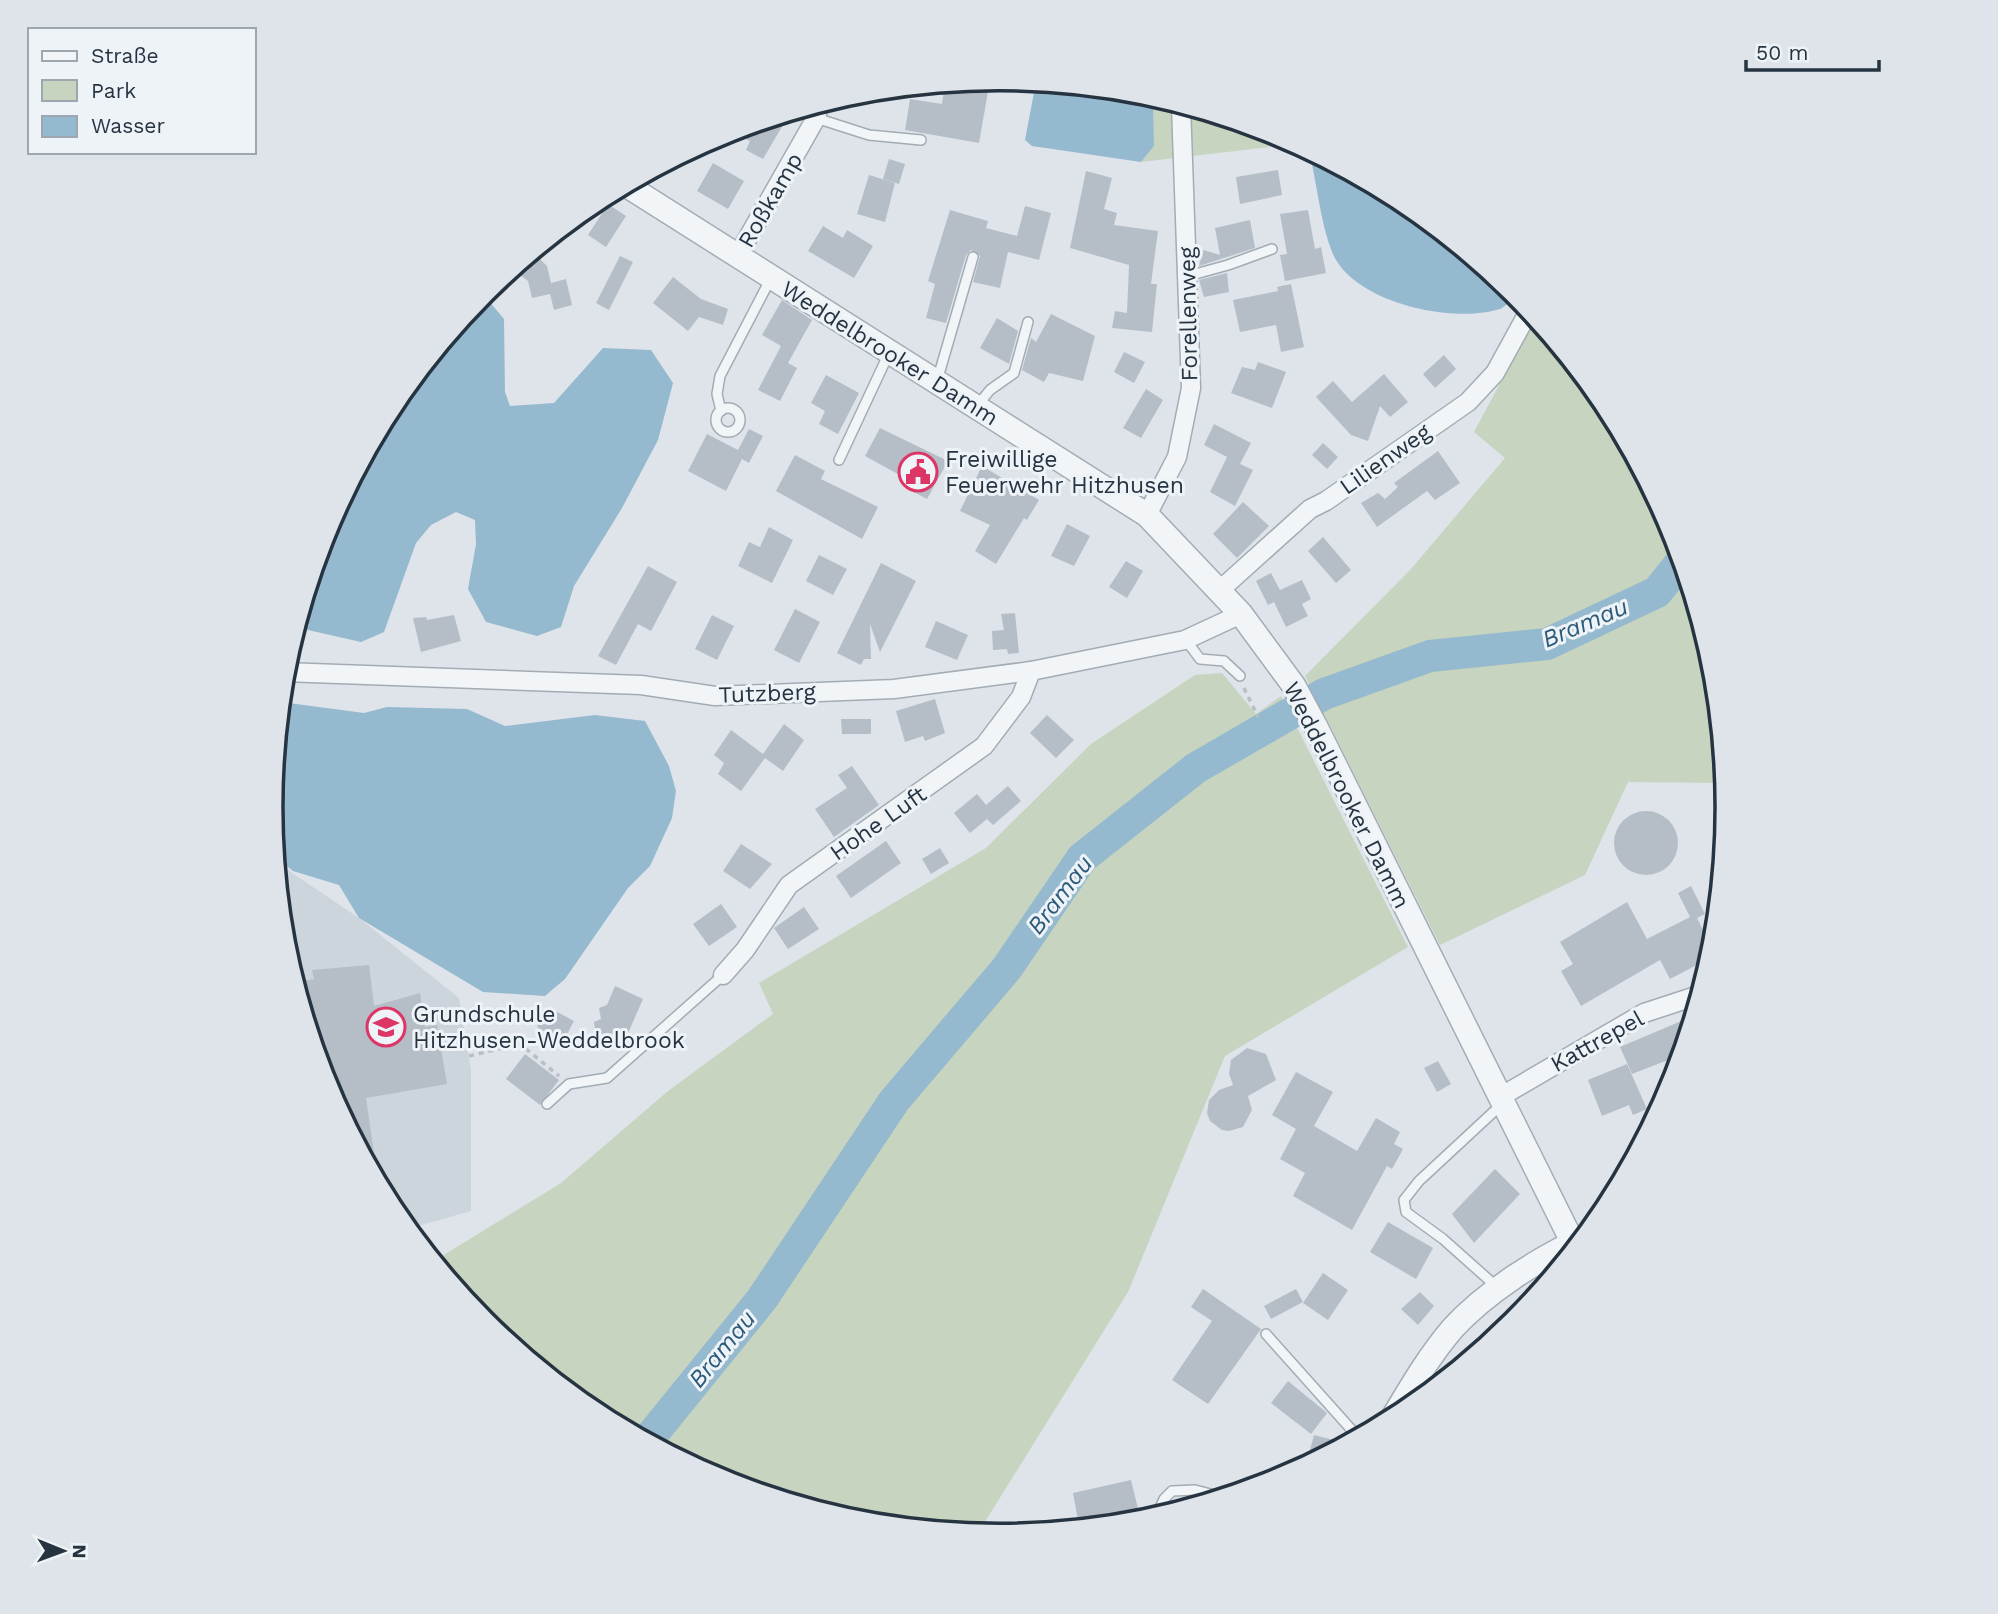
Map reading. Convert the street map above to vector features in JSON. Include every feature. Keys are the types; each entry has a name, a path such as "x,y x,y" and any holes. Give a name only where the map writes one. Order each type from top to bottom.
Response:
{"street":[{"name":"Forellenweg","path":"1147,515 1177,457 1191,388 1181,114"},
{"name":"Roßkamp","path":"737,257 816,115"},
{"name":"Weddelbrooker Damm","path":"635,191 1147,515 1220,590 1294,686 1501,1100 1574,1233"},
{"name":"Lilienweg","path":"1220,590 1310,509 1326,501 1468,402 1495,373 1523,320"},
{"name":"Tutzberg","path":"296,672 641,685 715,696 894,689 1031,671 1186,640 1241,614"},
{"name":"Hohe Luft","path":"723,975 745,950 789,885 984,746 1021,697 1031,671"},
{"name":"Kattrepel","path":"1501,1100 1644,1013 1689,998"},
{"path":"1407,1395 1425,1365 1455,1327 1500,1289 1560,1251"}],"lane":[{"path":"822,113 869,135 921,140"},
{"path":"1188,276 1228,265 1272,248"},
{"path":"936,383 973,257"},
{"path":"721,411 717,394 720,376 771,278"},
{"path":"976,408 990,390 1014,373 1028,322"},
{"path":"839,460 889,353"},
{"path":"1186,640 1200,659 1224,661 1240,676"},
{"path":"547,1104 569,1084 607,1078 723,975"},
{"path":"1500,1289 1443,1239 1406,1212 1404,1200 1419,1181 1501,1100"},
{"path":"1266,1334 1352,1430"},
{"path":"1162,1504 1172,1491 1205,1493"}],"path":[{"path":"1240,676 1258,718"},
{"path":"469,1056 520,1044 569,1084"}],"shaded area":[{"name":"Grundschule Hitzhusen-Weddelbrook","path":"286,869 359,918 459,998 471,1071 471,1211 419,1226 379,1165 357,1124 321,1037 297,947"}],"green space":[{"path":"1153,108 1229,129 1274,146 1141,162 1154,146"},
{"path":"1530,327 1567,371 1594,409 1641,490 1660,533 1691,622 1701,667 1709,714 1714,783 1628,782 1585,875 1440,945 1305,676 1411,569 1505,458 1474,432"},
{"path":"1222,673 1256,714 1281,696 1408,947 1225,1056 1128,1292 985,1522 906,1517 814,1499 769,1485 682,1449 641,1427 563,1375 493,1313 442,1256 561,1183 668,1091 773,1014 759,983 986,848 1091,744 1195,675"}],"water":[{"path":"1034,92 1092,97 1153,108 1154,146 1141,162 1032,146 1025,140"},
{"path":"1311,163 1357,187 1435,239 1508,304 1500,309 1480,313 1456,314 1406,305 1382,296 1360,285 1343,270 1332,252 1324,228"},
{"path":"491,303 504,319 505,392 510,406 554,403 603,348 651,350 673,383 658,440 622,508 574,586 561,627 537,636 486,622 468,589 476,544 475,520 456,512 431,525 416,543 384,632 361,642 306,628 307,622 338,533 379,449 431,371"},
{"path":"291,703 364,713 387,707 467,709 505,726 595,715 645,721 669,766 676,791 672,818 650,866 628,888 565,979 545,996 483,992 359,918 339,885 293,871 286,865 283,807"}],"building":[{"path":"988,91 979,143 905,130 910,99 942,104 944,94"},
{"path":"783,125 763,159 746,150 750,141 745,138"},
{"path":"889,159 905,164 899,184 883,179"},
{"path":"713,163 744,181 728,209 697,191"},
{"path":"1278,170 1282,195 1240,204 1236,177"},
{"path":"1086,171 1112,178 1104,209 1117,213 1114,225 1158,231 1151,284 1157,284 1152,332 1112,328 1115,311 1127,313 1129,265 1070,248"},
{"path":"869,175 895,183 885,222 857,214"},
{"path":"611,206 626,216 606,247 588,235 604,210"},
{"path":"1025,206 1051,213 1039,260 1008,252 1000,288 973,282 980,256 971,250 966,255 946,323 926,318 935,284 928,281 950,210 988,221 986,228 1017,236"},
{"path":"1308,210 1315,249 1321,247 1326,273 1285,281 1280,255 1287,254 1280,214"},
{"path":"1250,220 1255,248 1199,266 1203,250 1220,255 1215,228"},
{"path":"823,226 843,238 847,230 873,246 854,278 808,251"},
{"path":"620,256 633,262 609,310 596,303"},
{"path":"540,259 547,266 551,283 566,279 572,305 554,310 550,294 532,298 528,281 520,275"},
{"path":"1227,273 1229,292 1204,297 1199,280"},
{"path":"673,277 701,299 728,309 723,325 699,317 688,331 653,303"},
{"path":"1291,284 1304,347 1281,352 1276,325 1240,332 1233,300 1278,291 1277,287"},
{"path":"782,300 812,320 788,363 797,368 780,401 758,390 781,346 762,335"},
{"path":"1051,314 1095,336 1083,381 1049,373 1044,382 1022,370 1031,338 1036,342"},
{"path":"997,318 1018,331 1009,364 980,348"},
{"path":"1124,352 1145,362 1134,383 1114,372"},
{"path":"1444,355 1456,369 1435,388 1423,374"},
{"path":"1258,362 1286,372 1272,408 1231,393 1242,367 1255,370"},
{"path":"1384,374 1408,402 1390,417 1380,406 1368,441 1351,435 1316,397 1333,381 1352,402"},
{"path":"826,375 859,393 838,434 819,424 825,411 811,403"},
{"path":"1146,389 1163,400 1141,438 1123,428"},
{"path":"1214,424 1251,443 1240,464 1253,470 1235,506 1210,492 1227,457 1204,445"},
{"name":"Freiwillige Feuerwehr Hitzhusen","path":"880,428 948,461 927,499 912,491 916,484 865,456"},
{"path":"749,429 763,436 749,463 742,459 726,491 688,471 707,434 738,450"},
{"path":"1323,443 1338,457 1327,469 1312,455"},
{"path":"1438,451 1460,483 1435,500 1427,491 1377,527 1361,503 1378,493 1385,499 1398,487 1394,483"},
{"path":"795,455 825,471 821,479 878,507 862,539 776,491"},
{"path":"982,466 1039,500 1027,520 1024,518 996,564 975,551 990,525 960,511"},
{"path":"1243,502 1269,526 1237,558 1213,534"},
{"path":"1067,524 1090,536 1074,566 1051,556"},
{"path":"769,527 793,540 772,583 738,566 749,542 760,547"},
{"path":"1323,537 1351,570 1336,583 1308,551"},
{"path":"819,555 847,569 833,595 806,581"},
{"path":"1126,561 1143,571 1127,598 1109,587"},
{"path":"881,563 916,581 880,652 870,624 871,659 864,659 861,665 837,653"},
{"path":"648,566 677,582 651,631 638,624 616,665 598,656"},
{"path":"1271,573 1280,590 1302,580 1311,599 1302,604 1308,616 1286,627 1274,602 1268,605 1256,581"},
{"path":"795,609 820,622 799,663 774,650"},
{"path":"1015,613 1019,653 1008,654 1007,649 993,650 992,631 1004,630 1001,614"},
{"path":"454,615 461,641 421,652 413,618 426,617 427,620"},
{"path":"712,615 734,626 717,660 695,649"},
{"path":"936,621 968,635 957,660 925,647"},
{"path":"935,699 945,733 925,741 923,736 905,742 896,711"},
{"path":"1047,715 1074,740 1056,758 1030,733"},
{"path":"841,719 871,719 871,734 842,734"},
{"path":"784,724 804,740 783,771 765,758 741,791 718,774 724,763 714,755 731,730 763,754"},
{"path":"852,766 879,805 834,837 815,809 847,788 838,775"},
{"path":"1008,786 1021,801 993,825 987,819 970,833 954,813 977,794 986,805"},
{"path":"1640,811 1652,811 1669,820 1676,831 1676,855 1669,866 1652,875 1640,875 1628,870 1619,861 1614,849 1614,837 1619,825 1628,816"},
{"path":"886,841 901,863 851,898 836,876"},
{"path":"741,844 772,864 750,889 723,871"},
{"path":"940,848 949,863 931,874 922,859"},
{"path":"1691,886 1705,914 1697,918 1704,931 1697,965 1670,979 1660,960 1581,1006 1561,971 1573,964 1560,942 1627,902 1647,939 1690,917 1678,893"},
{"path":"721,904 737,927 709,946 693,924"},
{"path":"804,907 819,929 788,949 774,928"},
{"path":"369,965 374,1006 420,993 425,1027 437,1025 447,1084 366,1098 374,1156 357,1124 321,1037 304,981 314,979 312,970"},
{"path":"615,986 643,999 628,1033 600,1034 595,1030 594,1022 601,1019 599,1008 607,1005"},
{"path":"548,1007 574,1021 563,1042 537,1027"},
{"path":"1682,1021 1668,1060 1632,1074 1620,1047"},
{"path":"1247,1048 1266,1054 1276,1080 1248,1096 1252,1110 1243,1127 1222,1130 1210,1121 1207,1113 1209,1100 1219,1090 1233,1085 1229,1074 1231,1060"},
{"path":"525,1054 559,1080 540,1105 506,1079"},
{"path":"1438,1061 1451,1084 1437,1092 1424,1068"},
{"path":"1627,1064 1647,1109 1633,1115 1629,1105 1602,1116 1588,1080"},
{"path":"1296,1072 1333,1092 1314,1126 1357,1151 1376,1118 1400,1132 1394,1144 1403,1149 1392,1169 1387,1166 1352,1230 1293,1196 1305,1173 1280,1159 1296,1129 1272,1115"},
{"path":"1495,1169 1520,1194 1474,1243 1452,1214"},
{"path":"1388,1222 1433,1248 1416,1279 1370,1252"},
{"path":"1323,1273 1348,1290 1328,1320 1303,1303"},
{"path":"1203,1289 1261,1329 1208,1404 1172,1380 1212,1321 1191,1307"},
{"path":"1296,1289 1303,1302 1271,1319 1264,1306"},
{"path":"1420,1292 1434,1306 1418,1325 1401,1309"},
{"path":"1288,1381 1327,1413 1311,1434 1271,1403"},
{"path":"1314,1435 1333,1440 1316,1449 1310,1452"},
{"path":"1131,1480 1138,1509 1078,1518 1073,1493"}],"waterway":[{"name":"Bramau","path":"653,1433 762,1299 894,1101 1007,968 1082,858 1196,768 1324,694 1430,656 1547,644 1657,592 1674,570"}],"place":[{"name":"Freiwillige Feuerwehr Hitzhusen","path":"918,472"},
{"name":"Grundschule Hitzhusen-Weddelbrook","path":"386,1027"}]}
